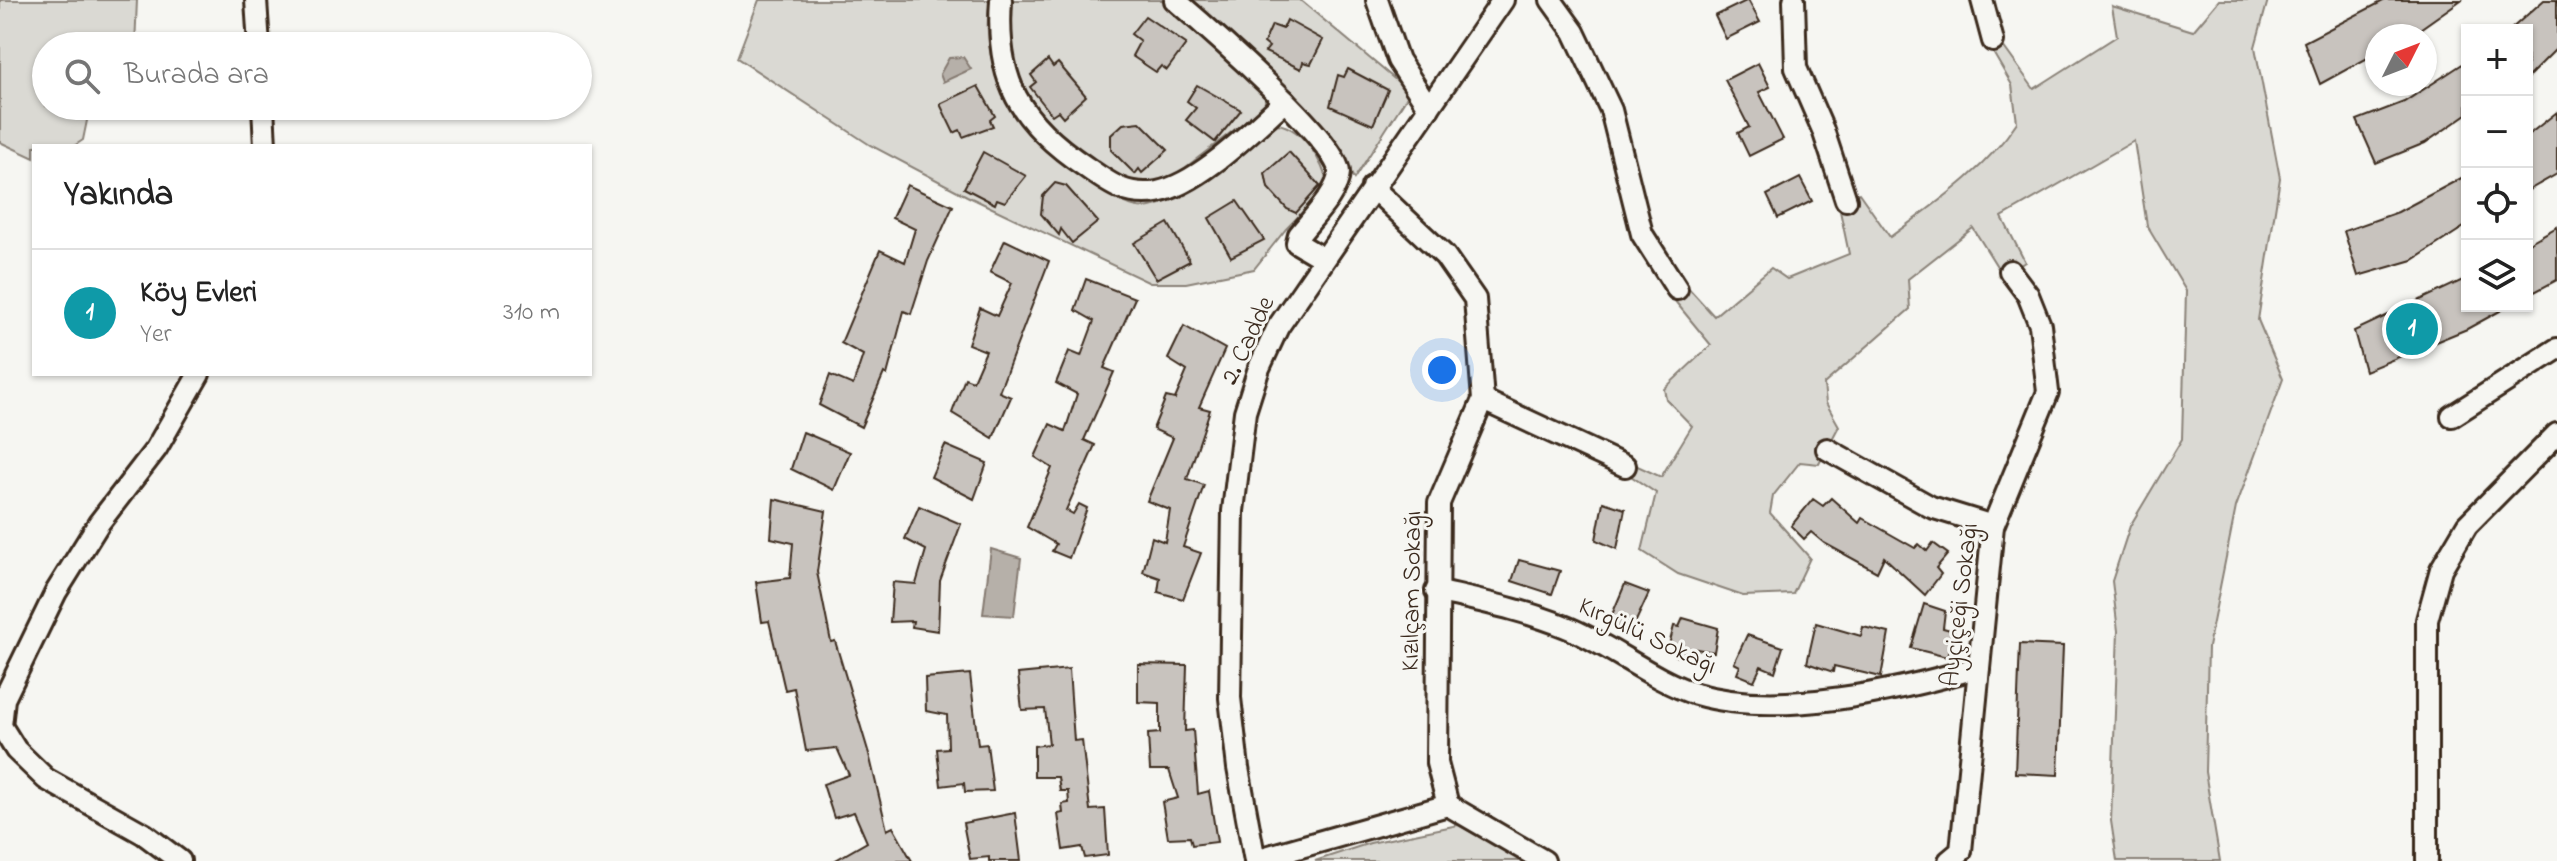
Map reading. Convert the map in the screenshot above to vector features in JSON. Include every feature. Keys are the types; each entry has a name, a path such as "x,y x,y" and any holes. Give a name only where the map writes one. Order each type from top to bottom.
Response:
{"street":[{"path":"256,0 258,32"},
{"path":"1001,0 1001,60 1011,88 1027,116 1048,141 1124,193 1158,192 1186,181 1285,101"},
{"path":"1175,0 1285,101 1335,159 1339,173 1334,188 1299,235 1297,243 1324,259"},
{"path":"1377,0 1398,60 1429,108"},
{"name":"2. Cadde","path":"1255,860 1238,768 1230,698 1236,483 1245,412 1259,368 1278,327 1503,0"},
{"path":"1551,0 1574,32 1611,110 1642,234 1677,289"},
{"path":"1794,0 1796,68 1823,130 1846,200"},
{"path":"1982,0 1993,41"},
{"path":"264,120 265,144"},
{"name":"Kızılçam Sokağı","path":"1372,187 1445,256 1475,299 1483,400 1439,503 1437,763 1448,805"},
{"name":"Ayçiçeği Sokağı","path":"1949,861 1961,851 1993,526 2048,392 2040,325 2028,295 2010,271"},
{"path":"2452,416 2557,349"},
{"path":"180,861 144,834 46,779 16,750 1,726 4,699 56,592 99,523 156,449 198,376"},
{"path":"1483,400 1625,466"},
{"path":"2427,861 2427,620 2441,569 2467,525 2557,434"},
{"path":"1827,449 1931,507 1993,526"},
{"name":"Kırgülü Sokağı","path":"1436,591 1566,627 1694,693 1734,702 1782,703 1912,687 1979,667"},
{"path":"1255,860 1448,805 1544,861"}],"shaded area":[{"path":"0,0 137,0 136,32 32,32 32,120 87,120 83,140 77,144 32,144 32,157 0,142"},
{"path":"759,0 990,0 988,20 992,61 998,81 1017,118 1056,159 1128,204 1150,207 1184,194 1278,124 1304,139 1322,167 1328,186 1286,229 1254,269 1186,283 1150,283 967,196 870,145 737,58"},
{"path":"1013,0 1162,0 1212,39 1265,98 1265,106 1168,181 1143,184 1125,181 1076,151 1034,114 1010,58"},
{"path":"1184,0 1300,0 1410,92 1354,179 1322,127 1301,103"},
{"path":"2219,0 2268,0 2255,47 2280,178 2258,320 2283,379 2236,507 2208,647 2205,772 2220,861 2117,861 2111,821 2118,631 2112,581 2130,526 2182,439 2186,291 2147,226 2134,141 2002,217 2025,262 2003,276 1973,228 1908,279 1910,309 1824,384 1826,403 1839,426 1819,464 1800,462 1773,496 1770,513 1810,558 1793,594 1743,596 1678,574 1642,551 1656,493 1622,470 1629,462 1661,477 1692,426 1666,399 1664,389 1711,345 1670,295 1684,283 1714,316 1771,268 1787,279 1849,254 1839,206 1859,193 1890,237 1942,198 1991,155 2017,122 2012,85 1988,44 1998,39 2034,89 2117,36 2112,6 2193,31"},
{"path":"963,57 971,69 943,82 940,74 949,58"},
{"path":"991,549 1021,558 1014,616 983,614"},
{"path":"1458,825 1523,861 1315,861 1370,843"}],"building":[{"path":"1748,0 1760,22 1726,39 1715,16"},
{"path":"2385,0 2461,0 2427,24 2365,24 2365,60 2320,84 2304,42"},
{"path":"2544,0 2557,0 2557,48 2533,72 2533,24 2517,24"},
{"path":"1145,16 1186,44 1167,70 1161,66 1156,72 1132,56 1140,41 1131,34"},
{"path":"1287,20 1323,40 1311,64 1303,62 1301,69 1265,52 1269,47 1264,43 1272,25 1283,29"},
{"path":"1048,60 1053,67 1058,63 1086,96 1063,117 1058,111 1052,115 1030,87 1036,82 1031,75"},
{"path":"1758,63 1770,87 1759,92 1783,139 1749,156 1738,133 1749,127 1725,80"},
{"path":"2461,65 2461,118 2425,143 2376,163 2357,120 2413,96 2437,96 2437,81"},
{"path":"1348,69 1388,90 1373,125 1330,106 1338,75 1344,77"},
{"path":"1197,85 1241,110 1215,142 1186,120 1196,108 1187,101"},
{"path":"978,86 995,116 990,120 993,126 963,137 960,130 954,133 940,104"},
{"path":"2557,112 2557,174 2533,188 2533,168 2533,131"},
{"path":"1140,122 1168,150 1142,173 1139,169 1135,174 1111,150 1111,135 1123,124"},
{"path":"983,152 1026,176 1005,202 997,199 995,204 964,188"},
{"path":"1289,152 1320,186 1296,213 1287,209 1268,188 1265,173"},
{"path":"1800,178 1812,201 1778,218 1767,195"},
{"path":"2461,178 2461,229 2413,260 2358,276 2344,231 2398,212"},
{"path":"1055,183 1066,186 1098,222 1072,243 1061,229 1059,235 1041,214 1043,196"},
{"path":"907,185 953,206 928,261 911,314 904,311 887,375 884,373 861,427 819,405 830,375 853,385 863,355 841,343 880,250 905,262 915,229 892,218"},
{"path":"1237,201 1264,240 1231,257 1209,218"},
{"path":"1168,223 1190,261 1156,279 1134,243"},
{"path":"2557,227 2557,280 2533,293 2533,241"},
{"path":"1005,240 1049,261 999,392 1011,397 993,438 952,413 965,378 973,381 986,351 968,344 980,308 997,316 1012,283 990,272"},
{"path":"1086,279 1135,298 1104,368 1114,372 1084,440 1095,445 1066,510 1073,514 1079,504 1087,508 1069,558 1052,551 1056,544 1027,527 1052,468 1035,457 1050,424 1065,431 1077,394 1056,383 1069,351 1081,356 1094,321 1075,310"},
{"path":"2461,281 2461,312 2498,312 2467,329 2365,371 2354,331"},
{"path":"1184,326 1225,349 1199,407 1210,410 1187,479 1204,485 1183,547 1201,553 1183,599 1158,592 1160,578 1143,572 1152,537 1165,542 1170,510 1147,501 1173,438 1153,429 1166,397 1175,399 1187,371 1168,359"},
{"path":"803,432 850,452 834,490 791,469"},
{"path":"945,445 987,463 974,499 931,477"},
{"path":"1831,498 1859,523 1862,518 1915,548 1919,544 1927,551 1933,543 1948,554 1936,568 1941,574 1925,595 1884,557 1877,572 1824,543 1811,532 1804,539 1791,526 1813,499 1823,506"},
{"path":"774,499 826,511 817,572 831,642 835,641 869,754 887,830 893,827 912,861 834,861 867,842 854,812 834,818 823,784 849,775 837,748 806,751 794,688 785,690 769,621 762,622 756,582 790,578 793,543 771,538"},
{"path":"1603,502 1625,509 1617,549 1596,540"},
{"path":"919,506 961,524 940,581 938,631 912,627 913,621 890,622 893,582 916,584 926,550 905,539"},
{"path":"1519,560 1560,571 1552,594 1512,581"},
{"path":"1625,584 1649,593 1630,634 1608,624"},
{"path":"1924,604 1945,611 1943,628 1954,631 1947,657 1911,648"},
{"path":"1683,618 1718,628 1714,652 1696,649 1693,660 1676,656 1678,647 1669,645 1674,626 1679,627"},
{"path":"1816,623 1861,636 1863,627 1889,633 1881,677 1834,666 1833,672 1807,663"},
{"path":"1747,635 1783,647 1775,672 1761,666 1754,681 1737,674 1740,666 1734,663"},
{"path":"2020,644 2063,646 2058,775 2015,773"},
{"path":"1138,664 1187,665 1185,731 1193,730 1198,794 1209,791 1217,842 1192,845 1190,837 1168,838 1162,802 1178,798 1169,770 1150,770 1148,734 1160,733 1160,703 1138,702"},
{"path":"1069,669 1074,741 1082,740 1090,810 1105,809 1108,855 1085,858 1082,847 1063,850 1058,814 1063,813 1062,804 1069,803 1068,791 1060,791 1058,777 1034,777 1034,746 1049,744 1045,709 1022,710 1018,674"},
{"path":"970,674 978,745 987,744 993,791 965,792 964,783 941,786 937,749 948,748 947,715 926,711 925,678"},
{"path":"1015,813 1021,861 989,861 989,857 970,859 963,823"}],"place":[{"name":"Köy Evleri","path":"2412,329"}]}
